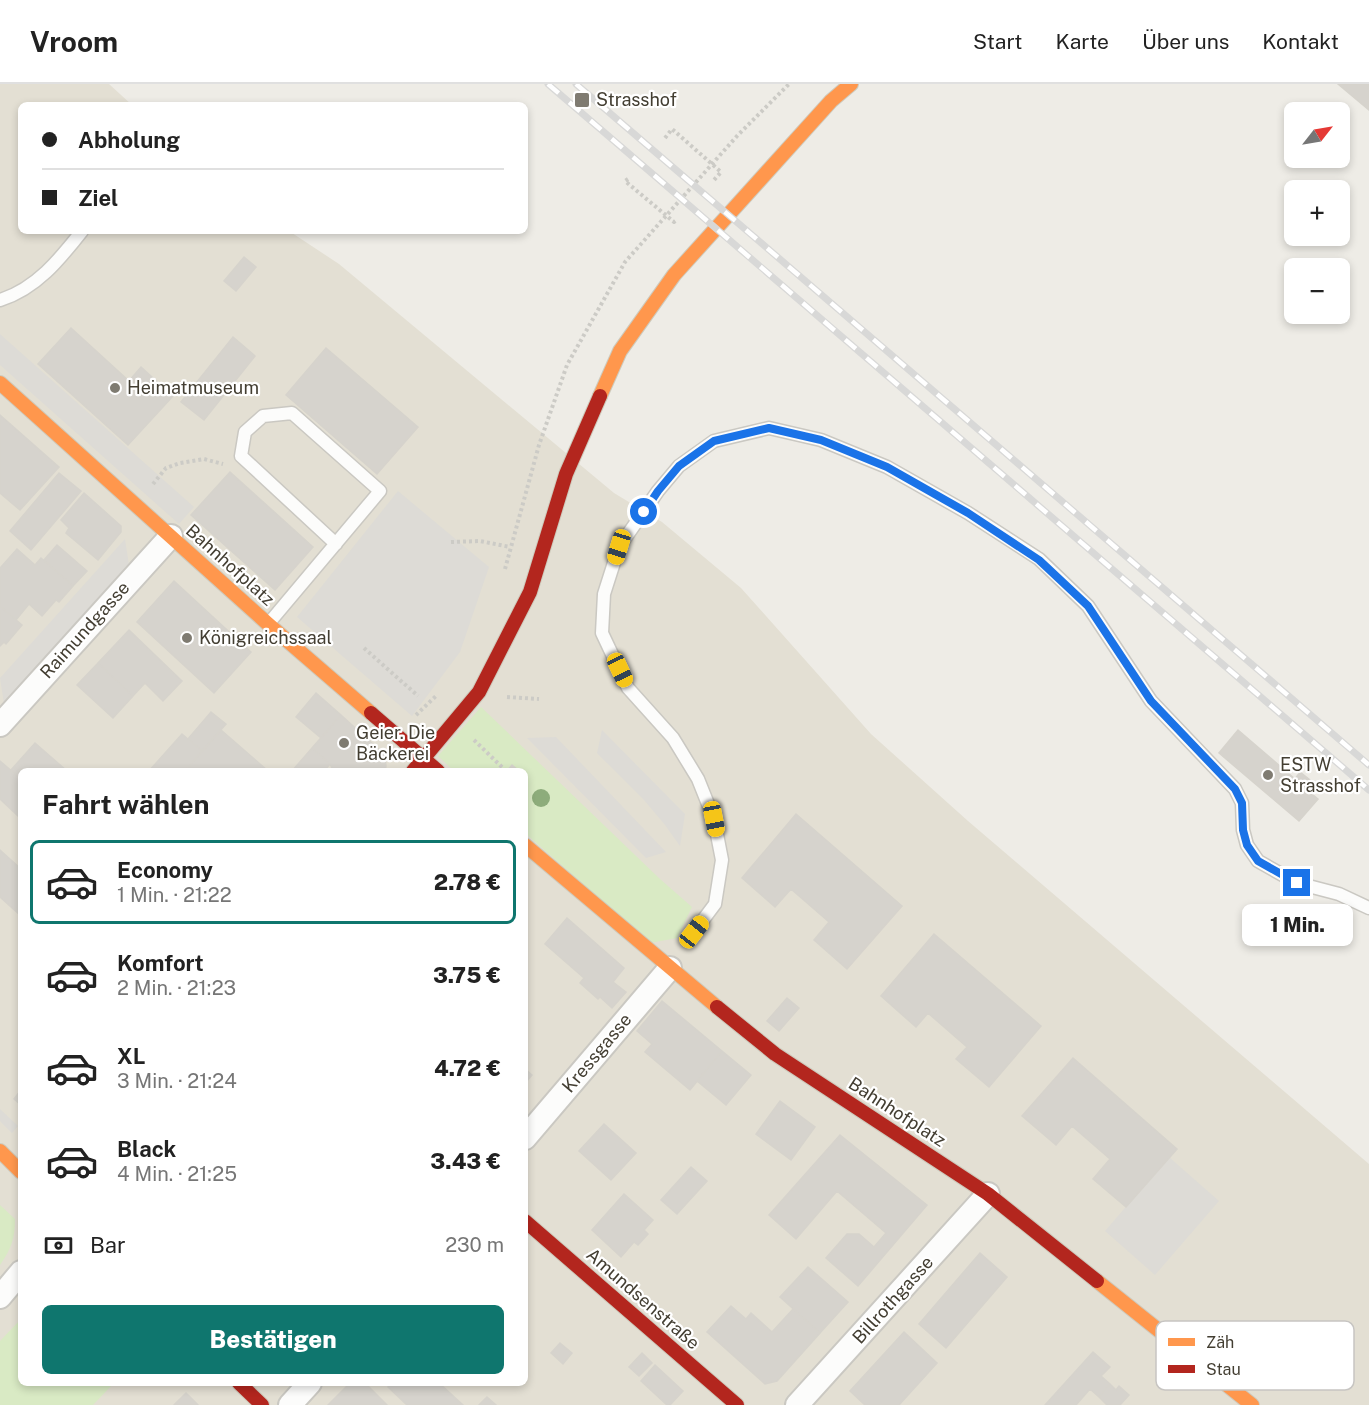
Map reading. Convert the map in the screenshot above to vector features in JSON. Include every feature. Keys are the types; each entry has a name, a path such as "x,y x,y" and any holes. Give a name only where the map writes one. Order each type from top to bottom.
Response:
{"street":[{"path":"416,768 479,692 530,592 566,474 620,351 674,275 831,101 851,84"},
{"name":"Bahnhofplatz","path":"0,383 268,624 434,768"},
{"name":"Raimundgasse","path":"0,725 171,536"},
{"name":"Bahnhofplatz","path":"528,848 775,1054 988,1194 1156,1328"},
{"name":"Kressgasse","path":"528,1134 670,968"},
{"path":"0,1151 18,1169"},
{"name":"Billrothgasse","path":"797,1405 988,1194"},
{"name":"Amundsenstraße","path":"528,1224 737,1405"},
{"path":"0,1297 18,1276"},
{"path":"242,1386 262,1405"},
{"path":"290,1405 307,1386"},
{"name":"Bahnhofplatz","path":"1233,1390 1252,1405"}],"lane":[{"path":"0,300 33,284 64,255 80,234"},
{"path":"268,624 336,544 380,491 292,413 262,416 245,432 241,456 336,544"},
{"path":"694,932 716,904 722,860 714,819 698,779 673,738 628,688 602,633 604,594 619,547 658,491 679,466 714,441 769,428 821,440 887,467 968,513 1039,560 1088,606 1151,701 1235,789 1242,803 1243,830 1247,845 1258,861 1297,883 1339,894 1369,908"}],"path":[{"path":"665,138 672,129 705,157 721,172 714,180"},
{"path":"628,179 625,181 674,222 676,220"},
{"path":"136,504 166,468 204,459 223,464 241,456"},
{"path":"451,542 480,541 510,546"},
{"path":"364,648 418,696"},
{"path":"471,737 503,768"}],"shaded area":[{"path":"0,84 109,84 129,102 18,102 18,234 294,234 339,264 614,493 662,522 741,588 871,734 968,821 1369,1164 1369,1405 0,1405"},
{"path":"0,334 194,507 179,524 0,365"},
{"path":"398,491 489,567 460,652 412,716 297,617"},
{"path":"125,539 129,565 4,704 0,678"},
{"path":"602,730 685,814 680,846 644,800 597,753"},
{"path":"556,737 666,852 646,858 527,738"},
{"path":"0,1109 18,1126 12,1133 0,1121"},
{"path":"1169,1157 1219,1201 1155,1275 1105,1231"}],"green space":[{"path":"481,707 692,907 677,938 650,943 528,836 528,768 451,768 438,756"},
{"path":"0,1205 15,1219 12,1243 0,1265"},
{"path":"18,1322 18,1386 111,1386 93,1405 0,1405 0,1341"}],"building":[{"path":"1338,84 1369,84 1369,110"},
{"path":"244,257 256,267 236,291 224,281"},
{"name":"Heimatmuseum","path":"71,328 129,381 141,367 173,396 128,445 38,364"},
{"path":"233,337 255,356 204,420 181,402"},
{"path":"326,348 418,427 377,474 286,395"},
{"path":"0,415 59,467 20,510 0,493"},
{"path":"230,472 313,547 275,590 191,515"},
{"path":"59,473 81,491 31,550 10,531"},
{"path":"84,493 121,526 121,532 98,560 66,533 69,528 61,520"},
{"path":"57,545 87,571 73,586 44,560"},
{"path":"17,549 35,565 41,558 73,586 42,616 29,604 16,620 0,606 0,568"},
{"path":"174,581 251,652 214,693 137,622"},
{"path":"0,606 22,625 6,644 4,642 0,646"},
{"path":"129,630 182,681 163,701 145,683 133,696 98,663"},
{"path":"98,663 133,696 113,718 77,685"},
{"path":"316,693 341,715 321,738 296,717"},
{"path":"211,712 226,724 202,751 188,739"},
{"name":"Geier. Die Bäckerei","path":"341,715 385,755 386,767 332,768 312,748"},
{"path":"221,730 265,768 188,768"},
{"name":"ESTW Strasshof","path":"1238,730 1295,779 1300,772 1319,787 1312,794 1318,799 1299,821 1219,753"},
{"path":"182,734 202,751 188,768 152,768"},
{"path":"35,743 64,768 18,768 18,776 11,770"},
{"path":"312,748 330,764 327,768 295,768"},
{"path":"0,761 18,776 18,816 0,799"},
{"path":"796,814 902,906 847,969 814,940 829,922 791,889 775,907 742,878"},
{"path":"0,850 18,866 18,913 0,897"},
{"path":"567,918 624,968 613,982 626,992 612,1008 580,983 584,978 545,944"},
{"path":"934,934 1041,1026 989,1087 956,1059 967,1047 928,1013 916,1027 881,996"},
{"path":"787,998 799,1008 779,1031 767,1021"},
{"path":"662,1001 722,1051 690,1090 645,1052 652,1044 637,1031"},
{"path":"722,1051 751,1075 726,1105 697,1081"},
{"path":"1073,1058 1177,1149 1126,1207 1093,1179 1110,1159 1072,1126 1056,1145 1022,1116"},
{"path":"780,1101 815,1127 791,1160 756,1134"},
{"path":"604,1124 636,1153 611,1180 579,1151"},
{"path":"840,1135 927,1205 858,1286 826,1258 847,1234 859,1234 874,1247 886,1233 837,1191 796,1239 769,1215"},
{"path":"691,1167 707,1181 677,1214 661,1200"},
{"path":"624,1194 653,1220 644,1230 648,1234 638,1245 634,1242 621,1257 592,1230"},
{"path":"980,1253 1007,1277 946,1348 919,1324"},
{"path":"808,1267 848,1302 820,1333 780,1297"},
{"path":"731,1306 746,1319 751,1313 772,1332 793,1309 820,1333 777,1381 765,1384 707,1332"},
{"path":"904,1332 937,1363 899,1405 865,1405 850,1391"},
{"path":"560,1343 572,1353 563,1364 551,1353"},
{"path":"1093,1352 1110,1367 1101,1376 1110,1384 1099,1397 1090,1389 1076,1405 1045,1405"},
{"path":"642,1353 652,1363 639,1376 629,1367"},
{"path":"655,1365 683,1391 670,1405 667,1405 641,1381"},
{"path":"1110,1384 1116,1390 1119,1386 1129,1395 1120,1405 1107,1405 1099,1397"},
{"path":"347,1386 368,1386 387,1405 328,1405"},
{"path":"442,1386 463,1405 407,1405 388,1387"},
{"path":"186,1393 198,1405 174,1405"},
{"path":"487,1397 496,1405 479,1405"}],"railway":[{"path":"548,84 1369,790"},
{"path":"576,84 1369,765"}],"traffic: slow":[{"path":"600,396 620,351 674,275 831,101 851,84"},
{"path":"0,383 268,624 371,713"},
{"path":"528,848 717,1007"},
{"path":"0,1151 18,1169"},
{"path":"1097,1281 1156,1328"},
{"path":"1233,1390 1252,1405"}],"traffic: jam":[{"path":"416,768 479,692 530,592 566,474 600,396"},
{"path":"371,713 435,768"},
{"path":"717,1007 775,1054 988,1194 1097,1281"},
{"path":"528,1224 737,1405"},
{"path":"242,1386 262,1405"}],"place":[{"name":"Strasshof","path":"582,100"},
{"name":"Heimatmuseum","path":"115,388"},
{"name":"Königreichssaal","path":"187,638"},
{"name":"Geier. Die Bäckerei","path":"344,743"},
{"name":"ESTW Strasshof","path":"1268,775"}],"route":[{"path":"644,512 679,466 714,441 769,428 821,440 887,467 968,513 1039,560 1088,606 1151,701 1235,789 1242,803 1243,830 1247,845 1258,861 1297,883"}]}
